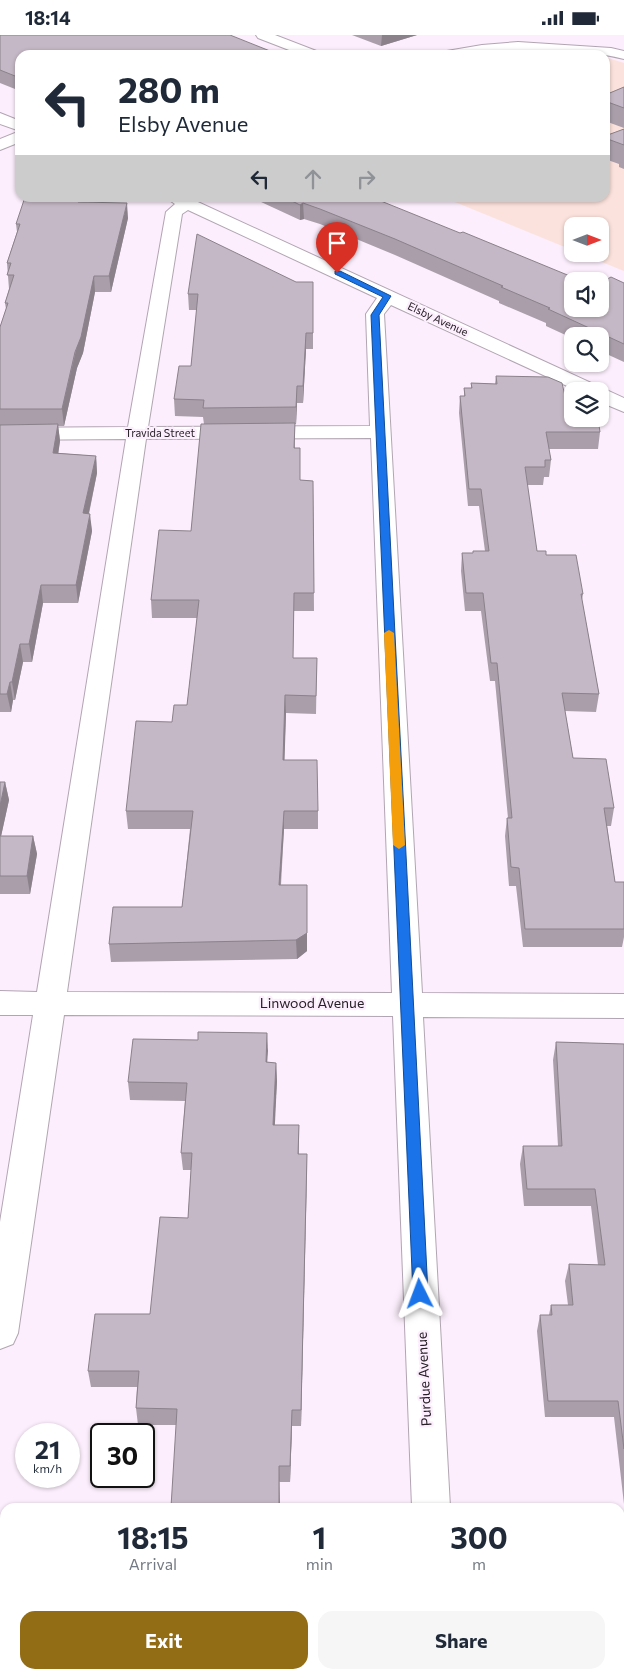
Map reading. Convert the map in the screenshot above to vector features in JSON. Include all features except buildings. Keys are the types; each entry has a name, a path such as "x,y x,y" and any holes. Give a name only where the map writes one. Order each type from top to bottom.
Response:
{"street":[{"path":"263,35 301,50"},
{"path":"459,50 501,35"},
{"path":"603,35 621,54"},
{"path":"474,50 534,46 578,50"},
{"path":"0,118 15,125"},
{"path":"0,145 15,138"},
{"path":"0,1333 137,433 174,212 179,202"},
{"name":"Elsby Avenue","path":"181,202 574,382"},
{"name":"Purdue Avenue","path":"388,296 375,315 430,1503"},
{"path":"609,399 624,406"},
{"name":"Travida Street","path":"0,434 380,432"},
{"name":"Linwood Avenue","path":"0,1003 624,1005"}],"shaded area":[{"path":"535,49 544,50 500,50"},
{"path":"610,59 624,63 624,271 604,263 609,263 609,217 564,217 564,247 455,202 610,202"}],"slow traffic":[{"path":"389,633 399,845"}],"route":[{"path":"337,273 388,296 375,315 420,1294"}]}
